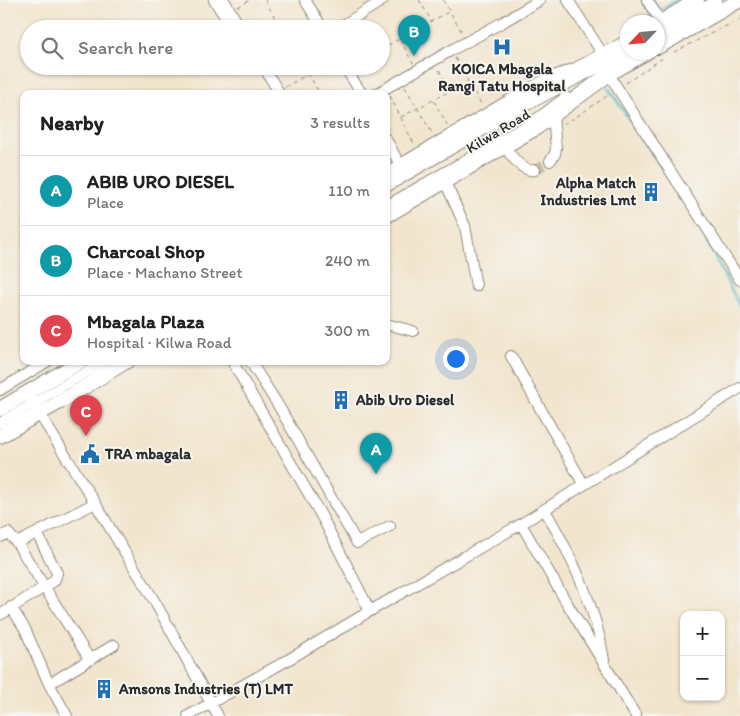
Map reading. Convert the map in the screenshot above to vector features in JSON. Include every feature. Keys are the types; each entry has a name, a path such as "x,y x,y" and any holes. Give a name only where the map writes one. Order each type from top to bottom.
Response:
{"highway":[{"path":"665,23 697,0"},
{"path":"665,43 740,0"},
{"name":"Kilwa Road","path":"390,214 553,116 609,64 620,51"},
{"name":"Kilwa Road","path":"390,173 520,96 551,80 576,70 622,60"},
{"path":"0,436 33,403 76,365"},
{"path":"0,409 66,399 121,365"}],"street":[{"path":"214,0 227,20"},
{"path":"224,0 236,20"},
{"path":"305,0 317,20"},
{"path":"351,20 383,0"},
{"path":"383,90 540,0"},
{"path":"568,0 609,64 618,89 740,280"},
{"path":"647,0 654,15"},
{"path":"665,24 717,0"},
{"path":"390,185 525,106 620,57"},
{"path":"390,204 534,121 609,64"},
{"path":"263,75 275,90"},
{"path":"268,75 275,90"},
{"path":"350,75 359,90"},
{"path":"550,161 555,154 556,148 553,116"},
{"path":"390,146 401,166"},
{"path":"504,147 526,170 535,170"},
{"path":"445,182 465,226 476,286"},
{"path":"390,325 413,331"},
{"path":"511,356 584,485"},
{"path":"0,390 41,365"},
{"path":"0,423 98,365"},
{"path":"234,365 322,517 370,611"},
{"path":"253,365 278,405 357,543 390,526"},
{"path":"188,716 521,524 740,388"},
{"path":"33,403 154,602 218,716"},
{"path":"17,543 95,503"},
{"path":"544,510 570,556 591,607 598,627 605,666"},
{"path":"521,524 636,716"},
{"path":"0,615 56,578 57,573 37,532"},
{"path":"3,533 17,543 90,660"},
{"path":"11,607 25,629 49,684 67,716"},
{"path":"49,684 114,645"}],"path":[{"path":"231,11 250,0"},
{"path":"265,0 277,20"},
{"path":"419,0 431,21"},
{"path":"443,0 468,41"},
{"path":"390,44 450,11"},
{"path":"399,39 417,70"},
{"path":"450,50 488,116"},
{"path":"434,60 451,91"},
{"path":"282,90 307,75"},
{"path":"310,75 318,90"},
{"path":"401,80 439,145"},
{"path":"401,117 469,81"},
{"path":"390,96 420,156"},
{"path":"434,100 454,136"}],"waterway":[{"path":"642,0 650,15"},
{"path":"653,0 660,11 677,0"},
{"path":"608,88 676,189"},
{"path":"696,219 740,307"}],"tunnel":[{"path":"535,170 550,161"}],"place":[{"name":"KOICA Mbagala Rangi Tatu Hospital","path":"502,47"},
{"name":"Charcoal Shop","path":"414,56"},
{"name":"Alpha Match Industries Lmt","path":"651,192"},
{"name":"Abib Uro Diesel","path":"341,400"},
{"name":"Mbagala Plaza","path":"86,436"},
{"name":"TRA mbagala","path":"90,454"},
{"name":"ABIB URO DIESEL","path":"376,474"},
{"name":"Amsons Industries (T) LMT","path":"104,689"}]}
